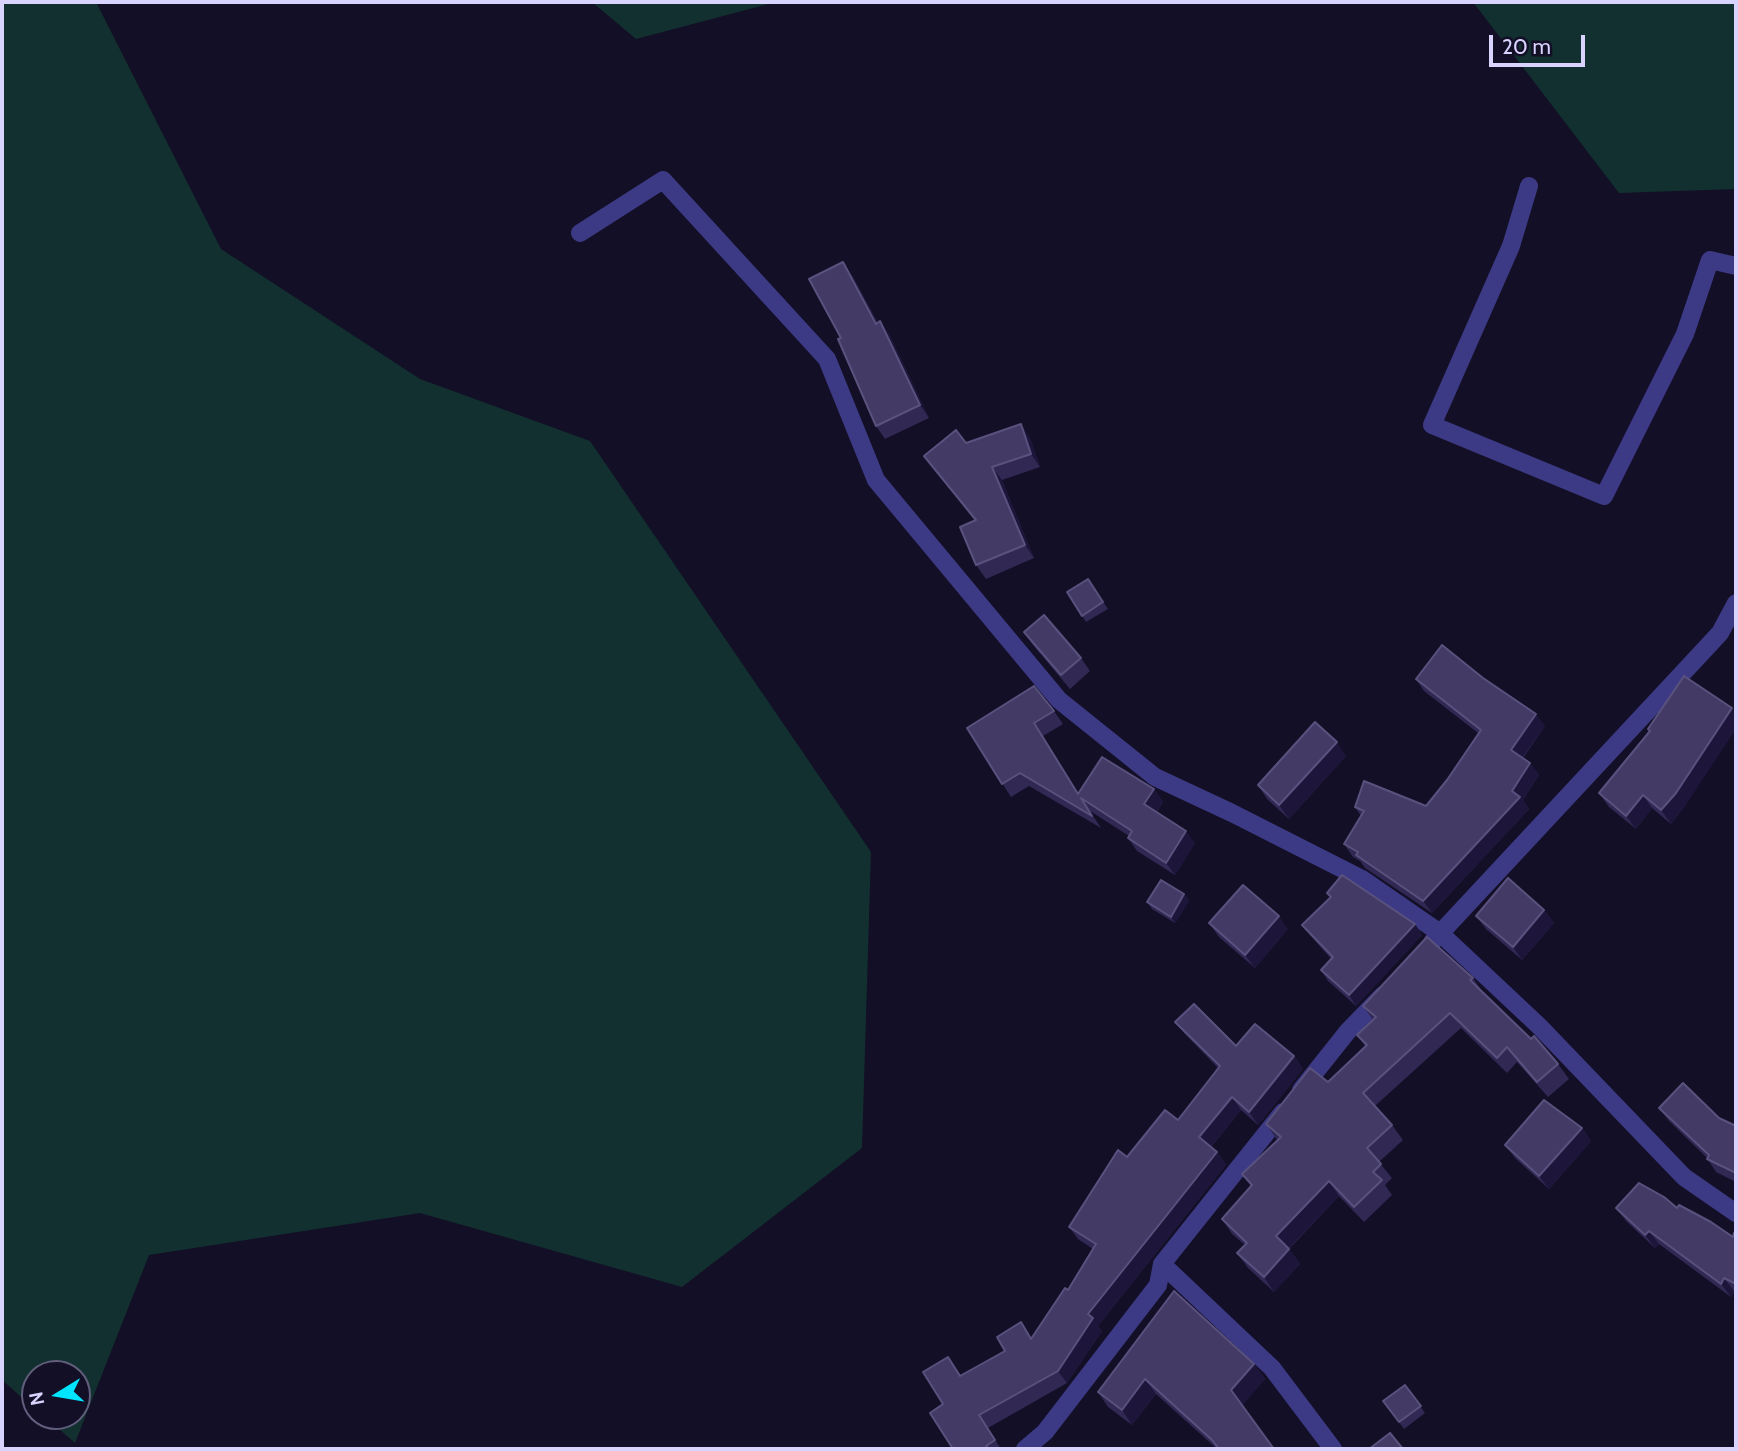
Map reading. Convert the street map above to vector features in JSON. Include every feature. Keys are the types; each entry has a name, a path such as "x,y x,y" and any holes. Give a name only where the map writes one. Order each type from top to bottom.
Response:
{"street":[{"path":"580,233 663,180 827,359 876,480 1059,700 1155,778 1232,813 1362,879 1440,933 1539,1026 1684,1177 1736,1213"},
{"path":"1529,186 1511,246 1432,425 1604,496 1685,334 1710,260 1736,267"},
{"path":"1422,953 1720,633 1736,603"},
{"path":"1025,1449 1045,1432 1158,1285 1162,1264 1348,1031 1394,982"},
{"path":"1162,1264 1272,1368 1333,1449"}],"green space":[{"path":"2,2 96,2 221,249 420,379 590,441 871,852 862,1148 682,1287 420,1213 149,1255 91,1402 91,1360 21,1360 21,1397 2,1380"},
{"path":"592,2 776,2 636,39"},
{"path":"1473,2 1736,2 1736,189 1619,193"},
{"path":"60,1430 80,1430 75,1443"}],"building":[{"path":"843,262 876,324 880,321 920,405 876,426 838,339 841,338 809,279"},
{"path":"1021,424 1031,454 992,467 1025,545 976,565 960,527 976,520 924,456 956,430 966,443"},
{"path":"1088,579 1103,602 1082,616 1067,592"},
{"path":"1044,615 1081,658 1061,675 1024,632"},
{"path":"1442,645 1483,678 1536,714 1511,750 1530,763 1512,791 1520,797 1423,901 1344,844 1364,811 1355,807 1364,781 1426,806 1481,730 1416,679"},
{"path":"1684,676 1732,708 1676,793 1661,810 1643,795 1626,816 1599,793 1650,731 1648,729"},
{"path":"1034,686 1054,711 1034,723 1078,794 1102,757 1154,789 1144,804 1186,831 1166,863 1128,838 1132,831 1081,798 1092,816 1020,773 1002,784 967,728"},
{"path":"1315,722 1337,742 1279,805 1258,785"},
{"path":"1342,875 1415,924 1349,995 1321,970 1333,957 1302,925 1331,897 1327,893"},
{"path":"1508,878 1544,910 1513,947 1476,916"},
{"path":"1161,880 1184,894 1171,917 1147,902"},
{"path":"1243,885 1279,916 1245,955 1209,923"},
{"path":"1427,937 1473,978 1470,980 1531,1039 1534,1036 1558,1064 1537,1082 1507,1047 1497,1058 1450,1013 1363,1093 1392,1125 1367,1148 1381,1164 1373,1172 1382,1180 1354,1207 1329,1181 1276,1236 1289,1249 1264,1277 1237,1253 1247,1243 1222,1219 1252,1185 1242,1174 1281,1137 1266,1124 1310,1068 1328,1082 1367,1045 1357,1035 1376,1017 1363,1006"},
{"path":"1194,1004 1236,1046 1255,1024 1294,1056 1249,1112 1232,1097 1199,1137 1217,1152 1088,1314 1093,1318 1058,1371 979,1415 995,1440 986,1446 989,1449 953,1449 930,1413 943,1404 923,1372 948,1357 960,1376 1005,1351 997,1337 1021,1322 1031,1339 1065,1288 1068,1290 1096,1244 1069,1227 1118,1150 1127,1157 1165,1110 1178,1120 1220,1066 1175,1022"},
{"path":"1683,1083 1719,1118 1736,1126 1736,1173 1707,1159 1709,1155 1659,1108"},
{"path":"1544,1100 1582,1128 1539,1176 1505,1145"},
{"path":"1639,1183 1677,1208 1679,1205 1733,1237 1734,1233 1736,1235 1736,1284 1724,1278 1721,1284 1649,1231 1645,1235 1616,1208"},
{"path":"1174,1291 1254,1364 1231,1390 1274,1449 1219,1449 1145,1379 1122,1410 1098,1392"},
{"path":"1405,1385 1421,1406 1399,1422 1383,1401"},
{"path":"1390,1433 1403,1449 1369,1449"}]}
